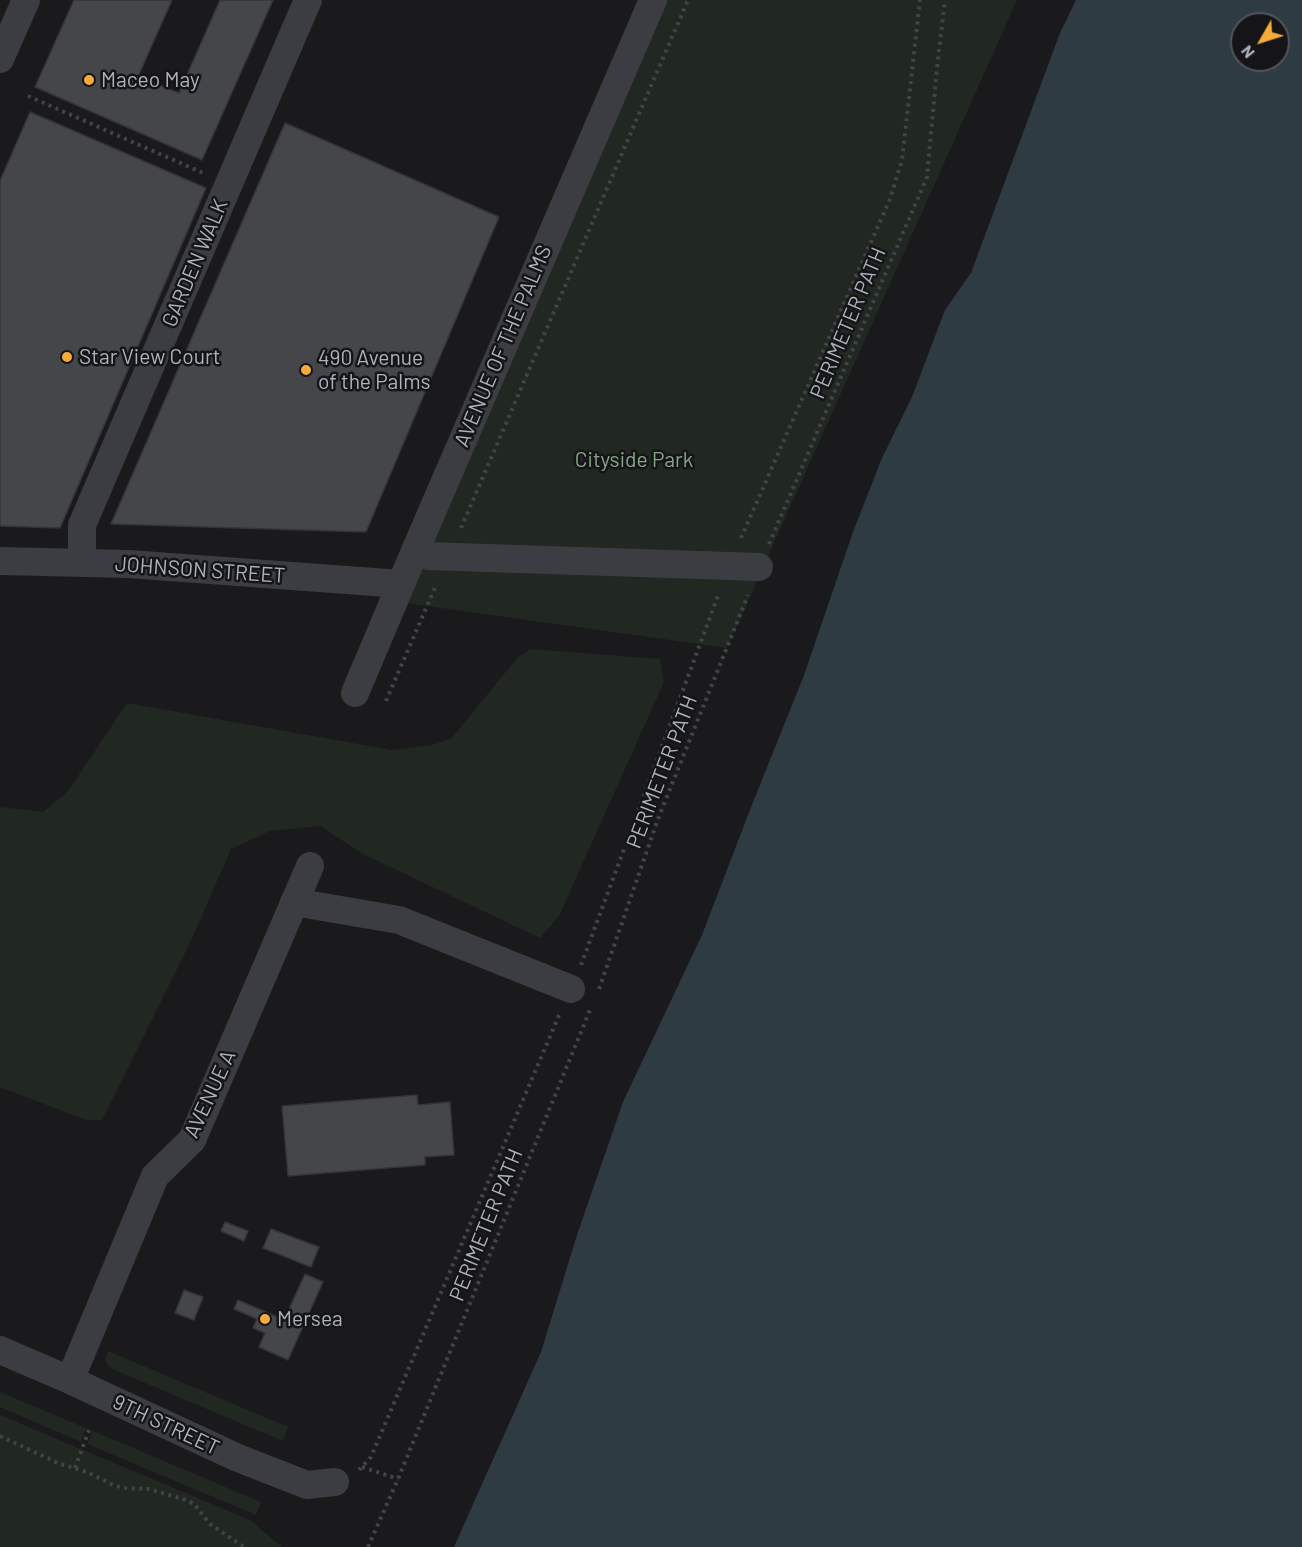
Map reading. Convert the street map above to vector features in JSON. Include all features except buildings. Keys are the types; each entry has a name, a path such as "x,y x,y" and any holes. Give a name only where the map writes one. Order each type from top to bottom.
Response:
{"street":[{"path":"0,59 26,0"},
{"name":"GARDEN WALK","path":"82,563 82,525 308,0"},
{"name":"AVENUE OF THE PALMS","path":"355,693 653,0"},
{"path":"438,557 759,567"},
{"name":"JOHNSON STREET","path":"0,561 141,565 401,584"},
{"name":"AVENUE A","path":"70,1380 155,1176 192,1140 310,866"},
{"path":"294,902 399,920 586,998"},
{"name":"9TH STREET","path":"0,1350 238,1458 307,1485 335,1482"}],"path":[{"path":"386,701 438,557 688,0"},
{"path":"398,1479 362,1467 371,1457 586,998 581,966 729,566 890,199 902,160 920,0"},
{"name":"PERIMETER PATH","path":"368,1547 398,1479 586,998 605,974 658,819 759,567 927,177 945,0"},
{"path":"28,96 206,174"},
{"path":"75,1468 90,1430"},
{"path":"0,1436 113,1485 149,1489 186,1500 194,1504 210,1524 244,1547"}],"green space":[{"name":"Cityside Park","path":"666,0 1017,0 727,648 391,601"},
{"path":"531,649 660,659 664,682 559,916 540,938 363,854 320,826 270,831 231,849 189,945 102,1120 86,1120 0,1087 0,807 43,812 68,791 127,703 392,750 432,745 451,739 518,657"},
{"path":"108,1351 288,1427 283,1441 112,1369 105,1360"},
{"path":"0,1392 86,1428 81,1442 0,1407"},
{"path":"0,1415 250,1520 282,1547 0,1547"},
{"path":"93,1431 261,1502 256,1515 87,1444"}],"shaded area":[{"path":"1049,0 1302,0 1302,1547 428,1547"}],"pier":[{"path":"1046,0 1076,0 1060,33 971,273 945,310 912,397 882,458 853,532 803,678 702,935 623,1102 577,1235 541,1352 454,1547 425,1547 432,1517 564,1167"}],"place":[{"name":"Maceo May","path":"89,80"},
{"name":"Star View Court","path":"67,357"},
{"name":"490 Avenue of the Palms","path":"306,370"},
{"name":"Mersea","path":"265,1319"}]}
